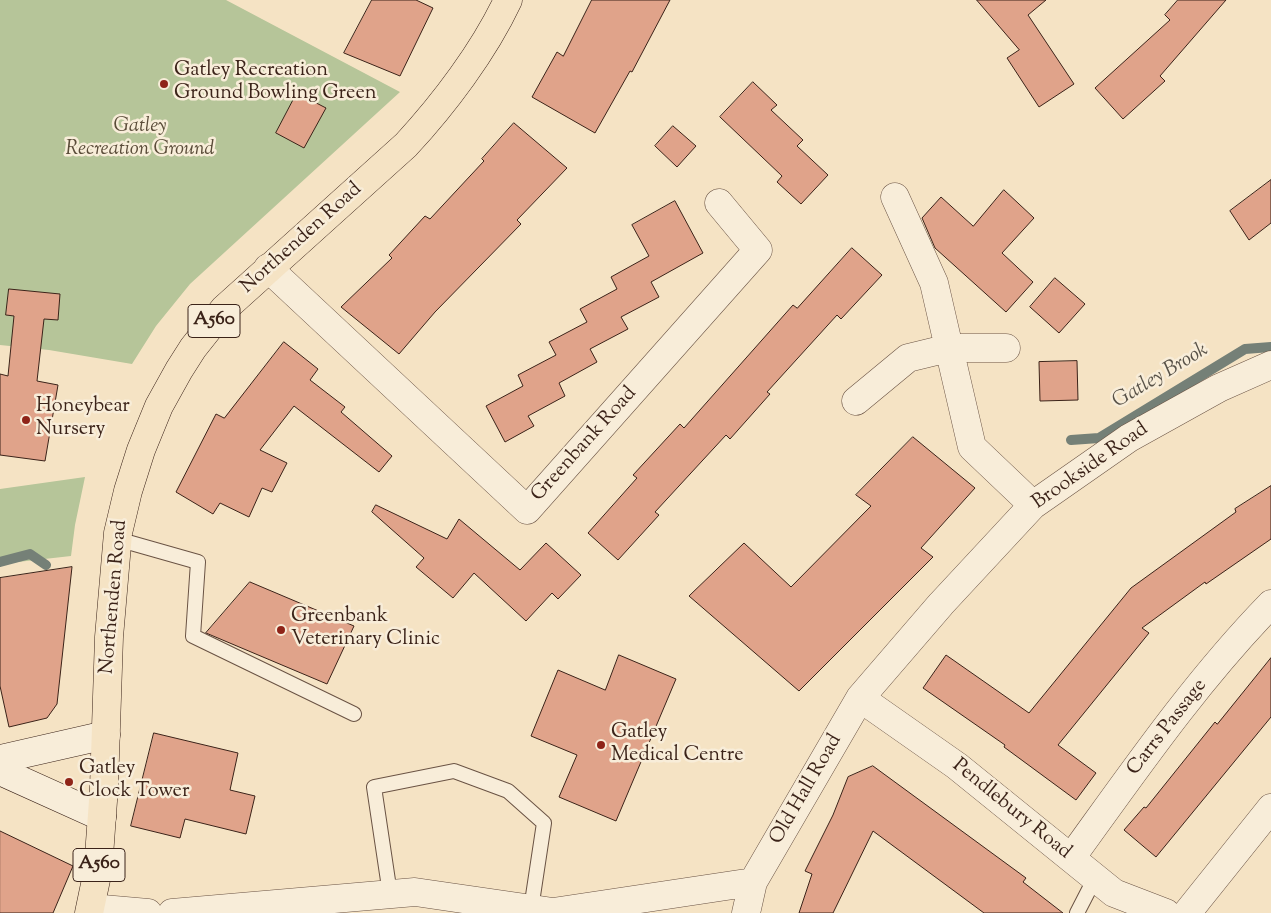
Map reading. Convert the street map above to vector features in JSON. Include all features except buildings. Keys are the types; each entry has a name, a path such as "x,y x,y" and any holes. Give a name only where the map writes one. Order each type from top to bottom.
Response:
{"main road":[{"name":"Northenden Road","path":"106,735 109,637 117,539 140,450 159,406 193,348 224,309 406,145 428,120 473,59 508,0"},
{"name":"A560","path":"90,910 98,870 106,735"}],"street":[{"path":"895,197 934,283 972,447 1033,505"},
{"name":"Greenbank Road","path":"268,268 527,510 758,250 720,204"},
{"path":"856,401 908,358 949,348 1006,348"},
{"name":"Brookside Road","path":"860,698 941,604 1033,505 1129,438 1219,388 1271,365"},
{"name":"Carrs Passage","path":"1071,858 1163,732 1242,634 1271,604"},
{"name":"Pendlebury Road","path":"860,698 957,766 1114,893 1166,913"},
{"name":"Old Hall Road","path":"746,913 753,882 860,698"},
{"path":"0,759 106,735"},
{"path":"0,770 102,817"},
{"path":"1188,913 1271,808"},
{"path":"172,913 416,892 546,911 753,882"},
{"path":"90,910 148,913"}],"lane":[{"path":"117,539 198,562 193,636 354,714"},
{"path":"390,894 374,787 454,771 508,791 544,823 546,911"},
{"path":"1077,913 1095,878"}],"green space":[{"name":"Gatley Recreation Ground","path":"0,0 226,0 400,92 190,284 156,326 132,364 49,350 0,345"},
{"path":"85,477 71,556 0,564 0,489"}],"waterway":[{"name":"Gatley Brook","path":"1071,440 1099,438 1245,349 1271,347"},
{"name":"Gatley Brook","path":"0,562 30,554 46,565"}],"place":[{"name":"Gatley Recreation Ground Bowling Green","path":"164,84"},
{"name":"Honeybear Nursery","path":"26,420"},
{"name":"Greenbank Veterinary Clinic","path":"281,630"},
{"name":"Gatley Medical Centre","path":"601,745"},
{"name":"Gatley Clock Tower","path":"69,782"}]}
